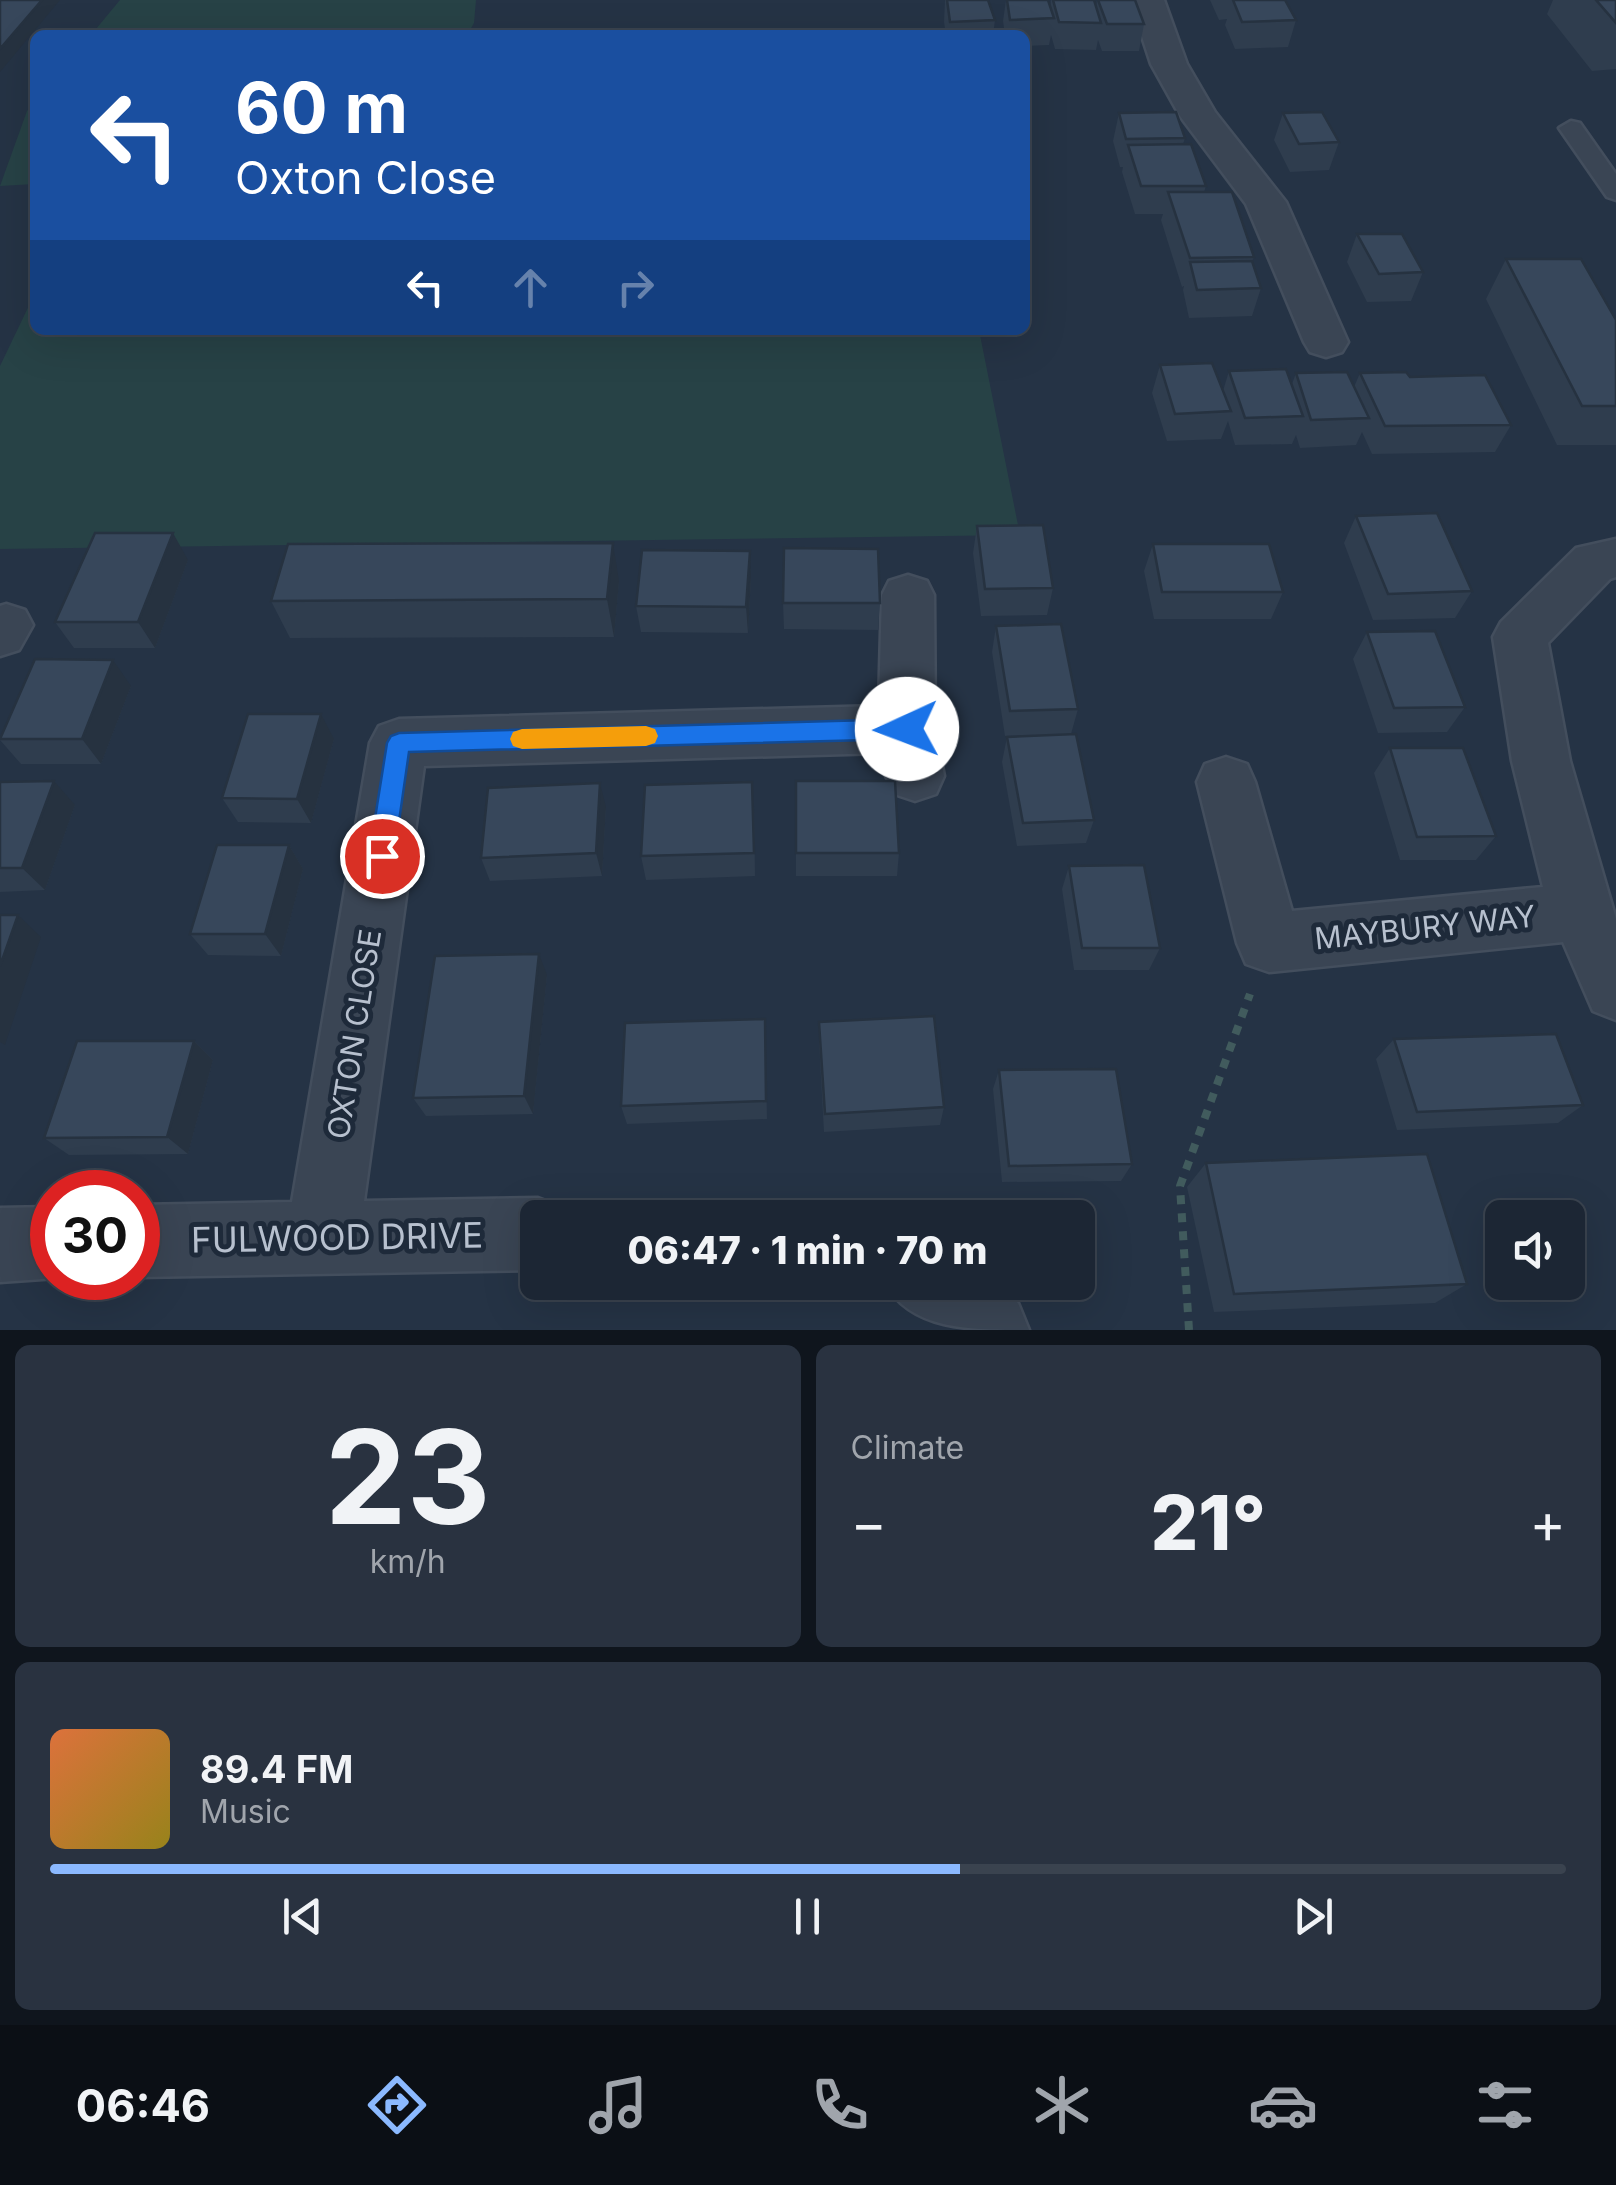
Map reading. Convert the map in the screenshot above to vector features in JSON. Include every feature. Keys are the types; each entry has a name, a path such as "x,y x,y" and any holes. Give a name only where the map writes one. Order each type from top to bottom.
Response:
{"street":[{"path":"1147,0 1169,64 1192,104 1266,202 1326,342"},
{"path":"1616,558 1594,562 1520,637 1541,761 1581,912 1616,989"},
{"name":"OXTON CLOSE","path":"324,1235 399,743 911,753 908,596"},
{"path":"1226,782 1269,943"},
{"name":"MAYBURY WAY","path":"1269,943 1581,912"},
{"name":"FULWOOD DRIVE","path":"160,1240 520,1234"},
{"path":"0,1245 30,1244"},
{"path":"947,1300 991,1330"}],"lane":[{"path":"1571,128 1616,192"}],"path":[{"path":"1188,1330 1180,1186 1269,943"}],"green space":[{"path":"120,0 476,0 470,30 95,30"},
{"path":"30,107 30,184 0,186"},
{"path":"30,303 30,335 980,335 1020,535 0,549 0,366"}],"building":[{"path":"0,0 42,0 0,49"},
{"path":"947,0 988,0 995,20 950,22"},
{"path":"1007,0 1048,0 1054,18 1010,20"},
{"path":"1053,0 1094,0 1101,23 1059,22"},
{"path":"1098,0 1135,0 1144,24 1107,24"},
{"path":"1233,0 1285,0 1296,20 1242,22"},
{"path":"1596,0 1616,0 1616,23"},
{"path":"1176,112 1185,138 1126,139 1119,113"},
{"path":"1322,112 1339,142 1299,144 1283,113"},
{"path":"1191,144 1206,186 1141,186 1128,145"},
{"path":"1168,192 1232,192 1254,257 1190,258"},
{"path":"1357,234 1402,234 1423,272 1379,274"},
{"path":"1506,259 1581,259 1616,320 1616,406 1582,406"},
{"path":"1252,261 1261,288 1197,290 1190,262"},
{"path":"1212,363 1231,411 1175,414 1160,365"},
{"path":"1286,369 1303,416 1245,418 1229,371"},
{"path":"1347,372 1369,418 1311,420 1296,373"},
{"path":"1406,372 1410,377 1485,375 1511,425 1385,426 1360,373"},
{"path":"1437,513 1472,591 1388,594 1356,516"},
{"path":"1043,525 1053,588 985,589 977,526"},
{"path":"95,533 173,533 138,622 55,622"},
{"path":"613,543 607,599 271,601 288,544"},
{"path":"1153,544 1269,544 1283,592 1162,592"},
{"path":"784,548 878,549 880,603 783,603"},
{"path":"642,550 750,551 746,607 636,606"},
{"path":"1061,624 1078,709 1010,711 996,626"},
{"path":"1435,631 1465,707 1394,708 1367,632"},
{"path":"35,659 113,660 82,739 0,739"},
{"path":"248,714 321,714 297,799 222,798"},
{"path":"1076,734 1094,820 1023,823 1007,737"},
{"path":"1390,748 1463,748 1496,836 1417,837"},
{"path":"54,781 22,868 0,868 0,782"},
{"path":"796,781 895,781 899,853 796,853"},
{"path":"752,782 754,853 641,856 645,785"},
{"path":"600,783 596,853 481,858 488,788"},
{"path":"217,845 289,845 265,934 190,934"},
{"path":"1144,865 1160,948 1082,948 1069,866"},
{"path":"0,915 18,915 0,966"},
{"path":"539,954 524,1096 413,1098 435,956"},
{"path":"934,1016 944,1107 825,1114 819,1022"},
{"path":"765,1019 766,1101 621,1106 625,1023"},
{"path":"1556,1034 1583,1105 1417,1112 1394,1039"},
{"path":"77,1041 194,1041 167,1137 44,1138"},
{"path":"1116,1069 1132,1164 1009,1166 999,1070"},
{"path":"1427,1154 1467,1284 1234,1294 1206,1163"}],"slow traffic":[{"path":"522,739 646,736"}],"route":[{"path":"382,856 399,743 907,729"}]}
